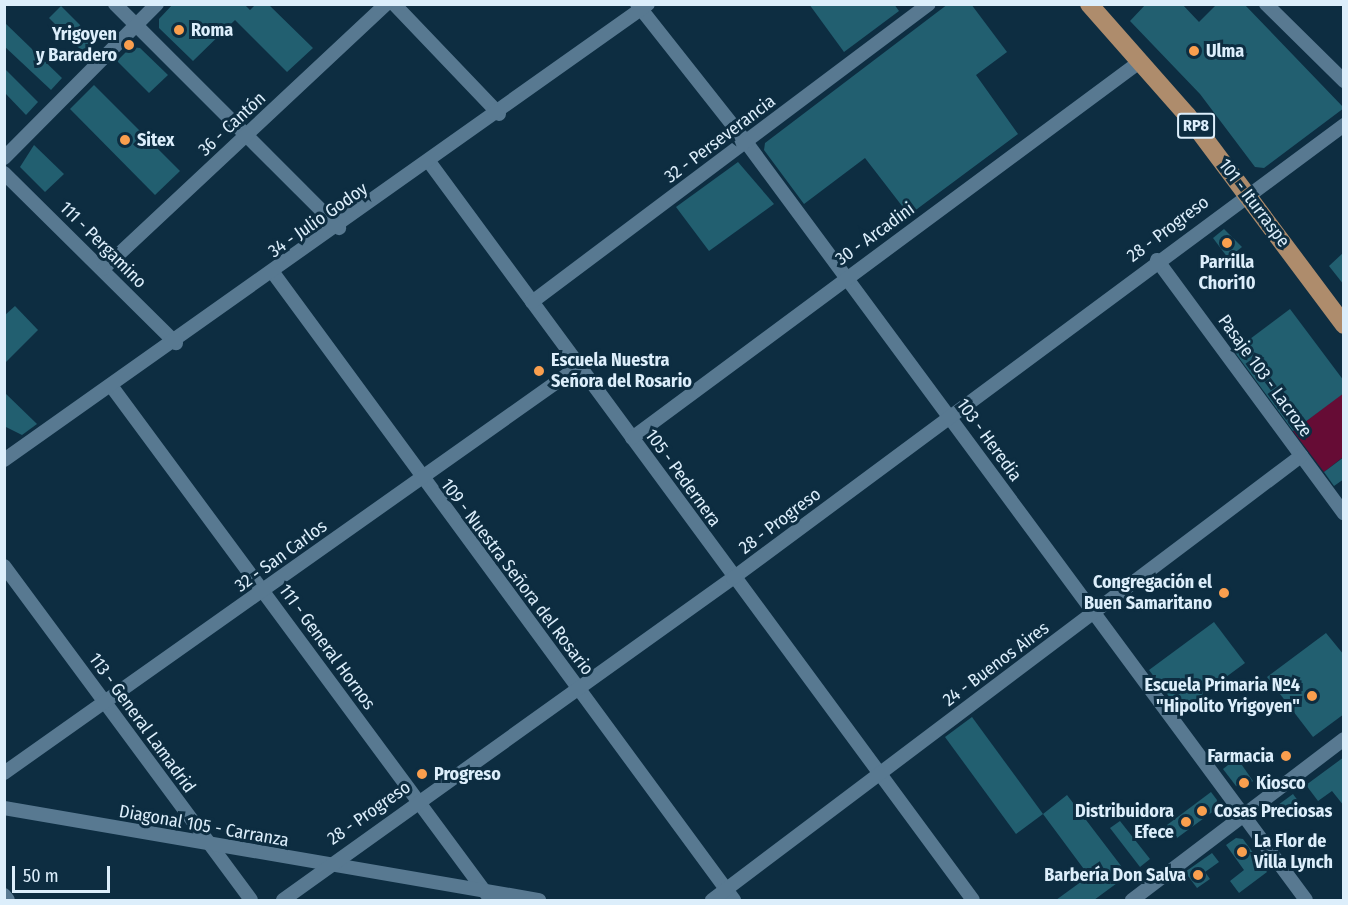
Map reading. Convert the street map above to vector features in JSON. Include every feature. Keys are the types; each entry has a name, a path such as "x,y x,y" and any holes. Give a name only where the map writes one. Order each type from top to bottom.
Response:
{"main road":[{"name":"101 - Iturraspe","path":"1089,4 1141,61 1247,193 1344,325"}],"street":[{"path":"115,4 248,134 339,228"},
{"path":"4,158 157,4"},
{"name":"36 - Cantón","path":"103,269 386,4"},
{"path":"394,4 499,114"},
{"name":"32 - Perseverancia","path":"532,302 929,4"},
{"path":"1266,4 1344,81"},
{"name":"34 - Julio Godoy","path":"7,453 177,343 499,114 642,6"},
{"name":"103 - Heredia","path":"642,6 847,277 1306,900"},
{"name":"30 - Arcadini","path":"632,438 1141,61"},
{"name":"28 - Progreso","path":"283,900 325,866 733,578 1247,193 1344,125"},
{"name":"105 - Pedernera","path":"430,163 733,578 973,900"},
{"name":"111 - Pergamino","path":"4,173 177,343"},
{"name":"Pasaje 103 - Lacroze","path":"1157,260 1344,514"},
{"name":"109 - Nuestra Señora del Rosario","path":"274,274 420,477 730,895"},
{"name":"32 - San Carlos","path":"4,773 578,367"},
{"name":"111 - General Hornos","path":"112,387 488,897"},
{"name":"24 - Buenos Aires","path":"712,900 730,895 879,774 1301,456"},
{"name":"113 - General Lamadrid","path":"4,566 251,900"},
{"path":"1132,900 1344,739"},
{"name":"Diagonal 105 - Carranza","path":"4,808 488,897 539,900"},
{"path":"4,895 9,900"}],"shaded area":[{"path":"1343,393 1343,457 1324,472 1293,431"}],"building":[{"path":"173,4 244,4 250,10 256,4 268,4 313,48 287,72 235,20 193,61 159,28 159,19"},
{"path":"809,4 894,4 899,11 844,52"},
{"path":"948,4 971,4 1007,52 976,75 1018,134 909,215 865,158 804,204 764,150 765,143"},
{"path":"1146,4 1182,4 1199,22 1217,4 1244,4 1344,108 1264,168 1255,167 1200,94 1130,21"},
{"path":"61,6 97,42 85,54 49,18"},
{"path":"4,22 62,78 51,90 4,46"},
{"path":"131,47 140,48 168,75 149,93 117,61"},
{"path":"5,69 38,102 26,115 5,93"},
{"name":"Sitex","path":"94,85 180,171 155,195 70,109"},
{"path":"34,145 64,174 45,192 20,167"},
{"path":"738,162 774,204 709,251 676,207"},
{"name":"Parrilla Chori10","path":"1224,229 1242,247 1228,258 1213,238"},
{"path":"1344,252 1344,285 1329,266"},
{"path":"15,306 38,330 4,364 4,316"},
{"path":"1290,309 1344,381 1344,393 1293,431 1234,351"},
{"path":"4,392 37,424 22,435 4,426"},
{"path":"1344,457 1344,479 1334,486 1324,472"},
{"path":"1214,622 1245,663 1180,711 1149,670"},
{"name":"Escuela Primaria Nº4 \"Hipolito Yrigoyen\"","path":"1326,633 1344,655 1344,714 1313,737 1267,677"},
{"path":"972,717 1043,814 1016,834 945,737"},
{"path":"1344,757 1344,806 1332,791 1318,801 1306,785"},
{"path":"1237,758 1253,781 1244,788 1236,786 1223,769"},
{"path":"1211,792 1217,800 1215,810 1177,838 1167,825"},
{"path":"1293,794 1304,809 1289,820 1278,805"},
{"path":"1067,795 1128,875 1094,900 1056,900 1089,876 1043,814"},
{"path":"1120,821 1150,859 1140,867 1110,828"},
{"path":"1236,838 1243,839 1267,872 1239,893 1230,881 1244,870 1226,845"},
{"name":"Barbería Don Salva","path":"1212,853 1219,862 1205,872 1210,879 1197,888 1185,872"}],"place":[{"name":"Roma","path":"179,30"},
{"name":"Yrigoyen y Baradero","path":"129,45"},
{"name":"Ulma","path":"1194,51"},
{"name":"Sitex","path":"125,140"},
{"name":"Parrilla Chori10","path":"1227,243"},
{"name":"Escuela Nuestra Señora del Rosario","path":"539,371"},
{"name":"Congregación el Buen Samaritano","path":"1224,593"},
{"name":"Escuela Primaria Nº4 \"Hipolito Yrigoyen\"","path":"1312,696"},
{"name":"Farmacia","path":"1286,756"},
{"name":"Progreso","path":"422,774"},
{"name":"Kiosco","path":"1244,783"},
{"name":"Cosas Preciosas","path":"1202,811"},
{"name":"Distribuidora Efece","path":"1186,822"},
{"name":"La Flor de Villa Lynch","path":"1242,852"},
{"name":"Barbería Don Salva","path":"1198,875"}]}
